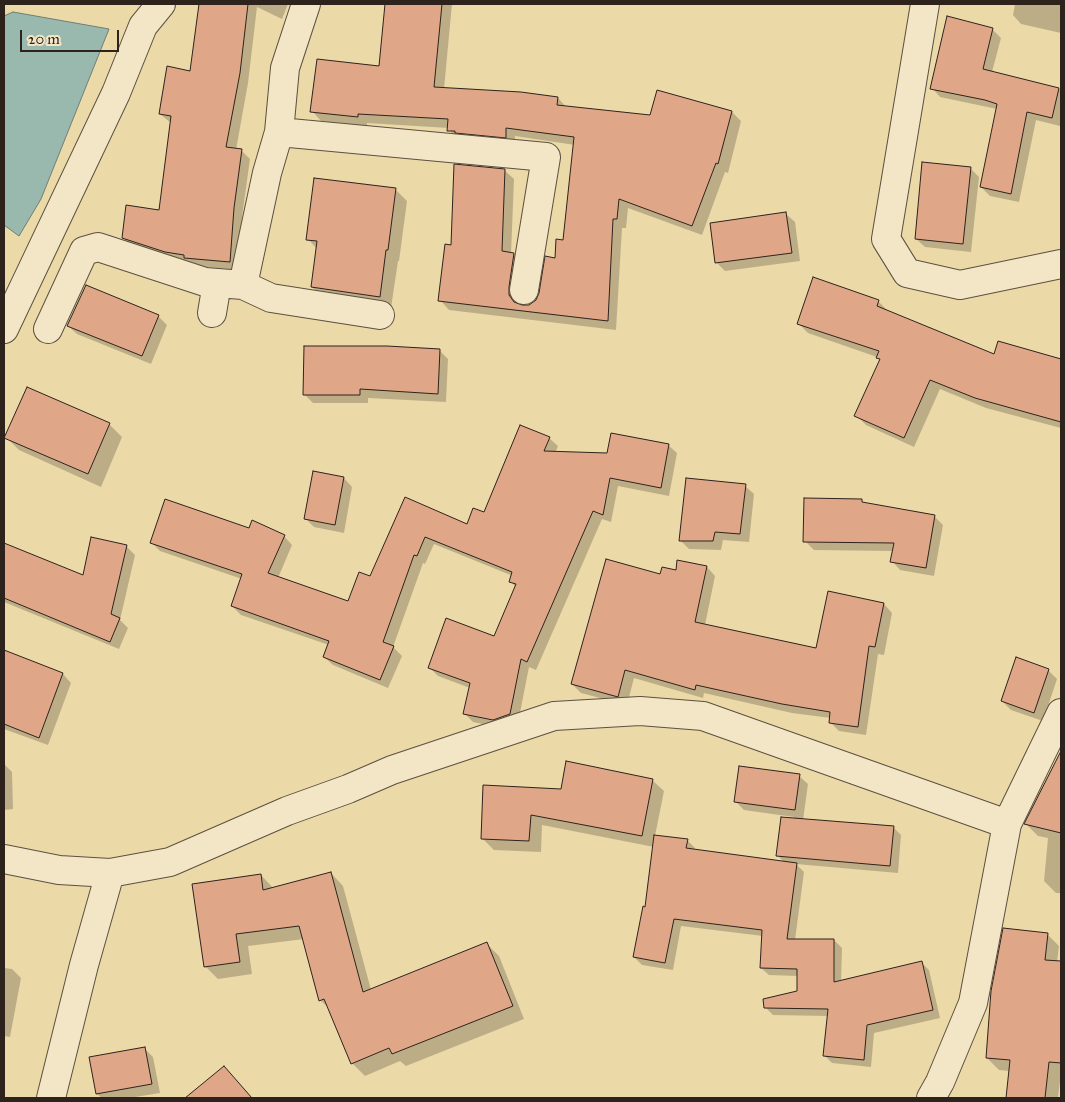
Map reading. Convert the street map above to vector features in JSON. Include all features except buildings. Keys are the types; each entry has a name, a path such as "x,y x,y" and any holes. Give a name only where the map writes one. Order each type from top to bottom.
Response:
{"street":[{"path":"4,330 116,94 144,26 161,4"},
{"path":"212,313 230,284 267,173 279,132 285,68 306,4"},
{"path":"925,4 886,239 907,272 960,285 1061,264"},
{"path":"279,132 546,158 524,290"},
{"path":"48,329 84,251 98,247 205,282 230,284 271,298 380,315"},
{"path":"4,859 59,870 110,873 170,862 287,811 348,789 392,770 554,716 631,711 703,716 1007,824"},
{"path":"931,1098 940,1082 973,1003 1007,824 1061,713"},
{"path":"51,1098 84,965 110,873"}],"water":[{"path":"13,12 109,29 41,199 19,236 4,225 4,16"}]}
